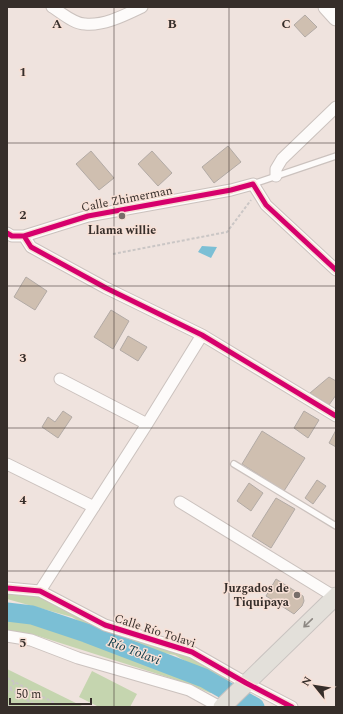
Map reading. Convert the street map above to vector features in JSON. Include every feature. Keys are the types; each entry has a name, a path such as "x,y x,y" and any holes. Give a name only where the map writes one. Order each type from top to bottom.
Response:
{"main road":[{"path":"326,7 336,18"},
{"path":"222,706 336,597"}],"street":[{"path":"52,7 70,19 85,24 117,19 142,7"},
{"path":"276,176 276,169 282,159 336,107"},
{"path":"255,189 266,205 336,270"},
{"name":"Calle Zhimerman","path":"7,233 12,236 24,236 88,216 231,190 255,189"},
{"path":"24,236 31,248 106,288 202,335 336,416"},
{"path":"40,591 202,335"},
{"path":"60,379 147,424"},
{"path":"7,464 94,507"},
{"path":"180,502 336,597"},
{"name":"Calle Río Tolavi","path":"7,588 40,591 105,626 192,652 242,687 292,707"},
{"path":"7,636 31,640 78,658 189,690 222,706"}],"lane":[{"name":"Calle Zhimerman","path":"255,189 276,176 336,156"},
{"path":"234,464 336,526"}],"path":[{"path":"113,254 227,232 255,189"},
{"path":"7,678 62,707"},
{"path":"7,693 15,682"},
{"path":"10,689 38,707"}],"green space":[{"path":"7,584 190,655 226,676 230,687 175,655 137,648 93,630 72,617 7,599"},
{"path":"7,617 30,619 201,681 221,693 210,693 189,684 32,634 7,631"},
{"path":"7,669 84,707 7,707"},
{"path":"92,671 137,694 130,707 99,707 79,697"}],"water":[{"path":"202,246 217,247 211,258 198,252"}],"building":[{"path":"305,15 317,27 305,37 294,25"},
{"path":"228,146 241,162 214,183 202,167"},
{"path":"91,151 114,178 99,190 76,164"},
{"path":"152,151 172,173 158,186 138,164"},
{"path":"26,277 47,291 35,310 14,297"},
{"path":"111,310 129,321 113,349 94,337"},
{"path":"128,336 147,347 138,361 120,350"},
{"path":"329,377 336,381 336,395 329,405 310,393"},
{"path":"63,411 72,417 58,438 42,427 48,417 55,422"},
{"path":"304,411 319,420 308,438 294,428"},
{"path":"336,430 336,447 329,443"},
{"path":"262,431 305,458 284,491 242,464"},
{"path":"317,480 326,486 313,504 305,498"},
{"path":"249,483 263,493 251,511 237,501"},
{"path":"276,498 295,509 271,548 252,536"},
{"path":"276,579 303,596 304,601 302,606 294,614 266,596"}],"waterway":[{"name":"Río Tolavi","path":"7,612 32,615 86,633 204,678 255,707"}],"cycle path":[{"path":"7,233 12,236 24,236 88,216 231,190 253,184 266,205 336,270"},
{"path":"24,236 31,247 106,288 202,335 336,416"},
{"path":"7,588 40,591 105,625 192,652 292,707"}],"place":[{"name":"Llama willie","path":"122,216"},
{"name":"Juzgados de Tiquipaya","path":"297,595"}]}
